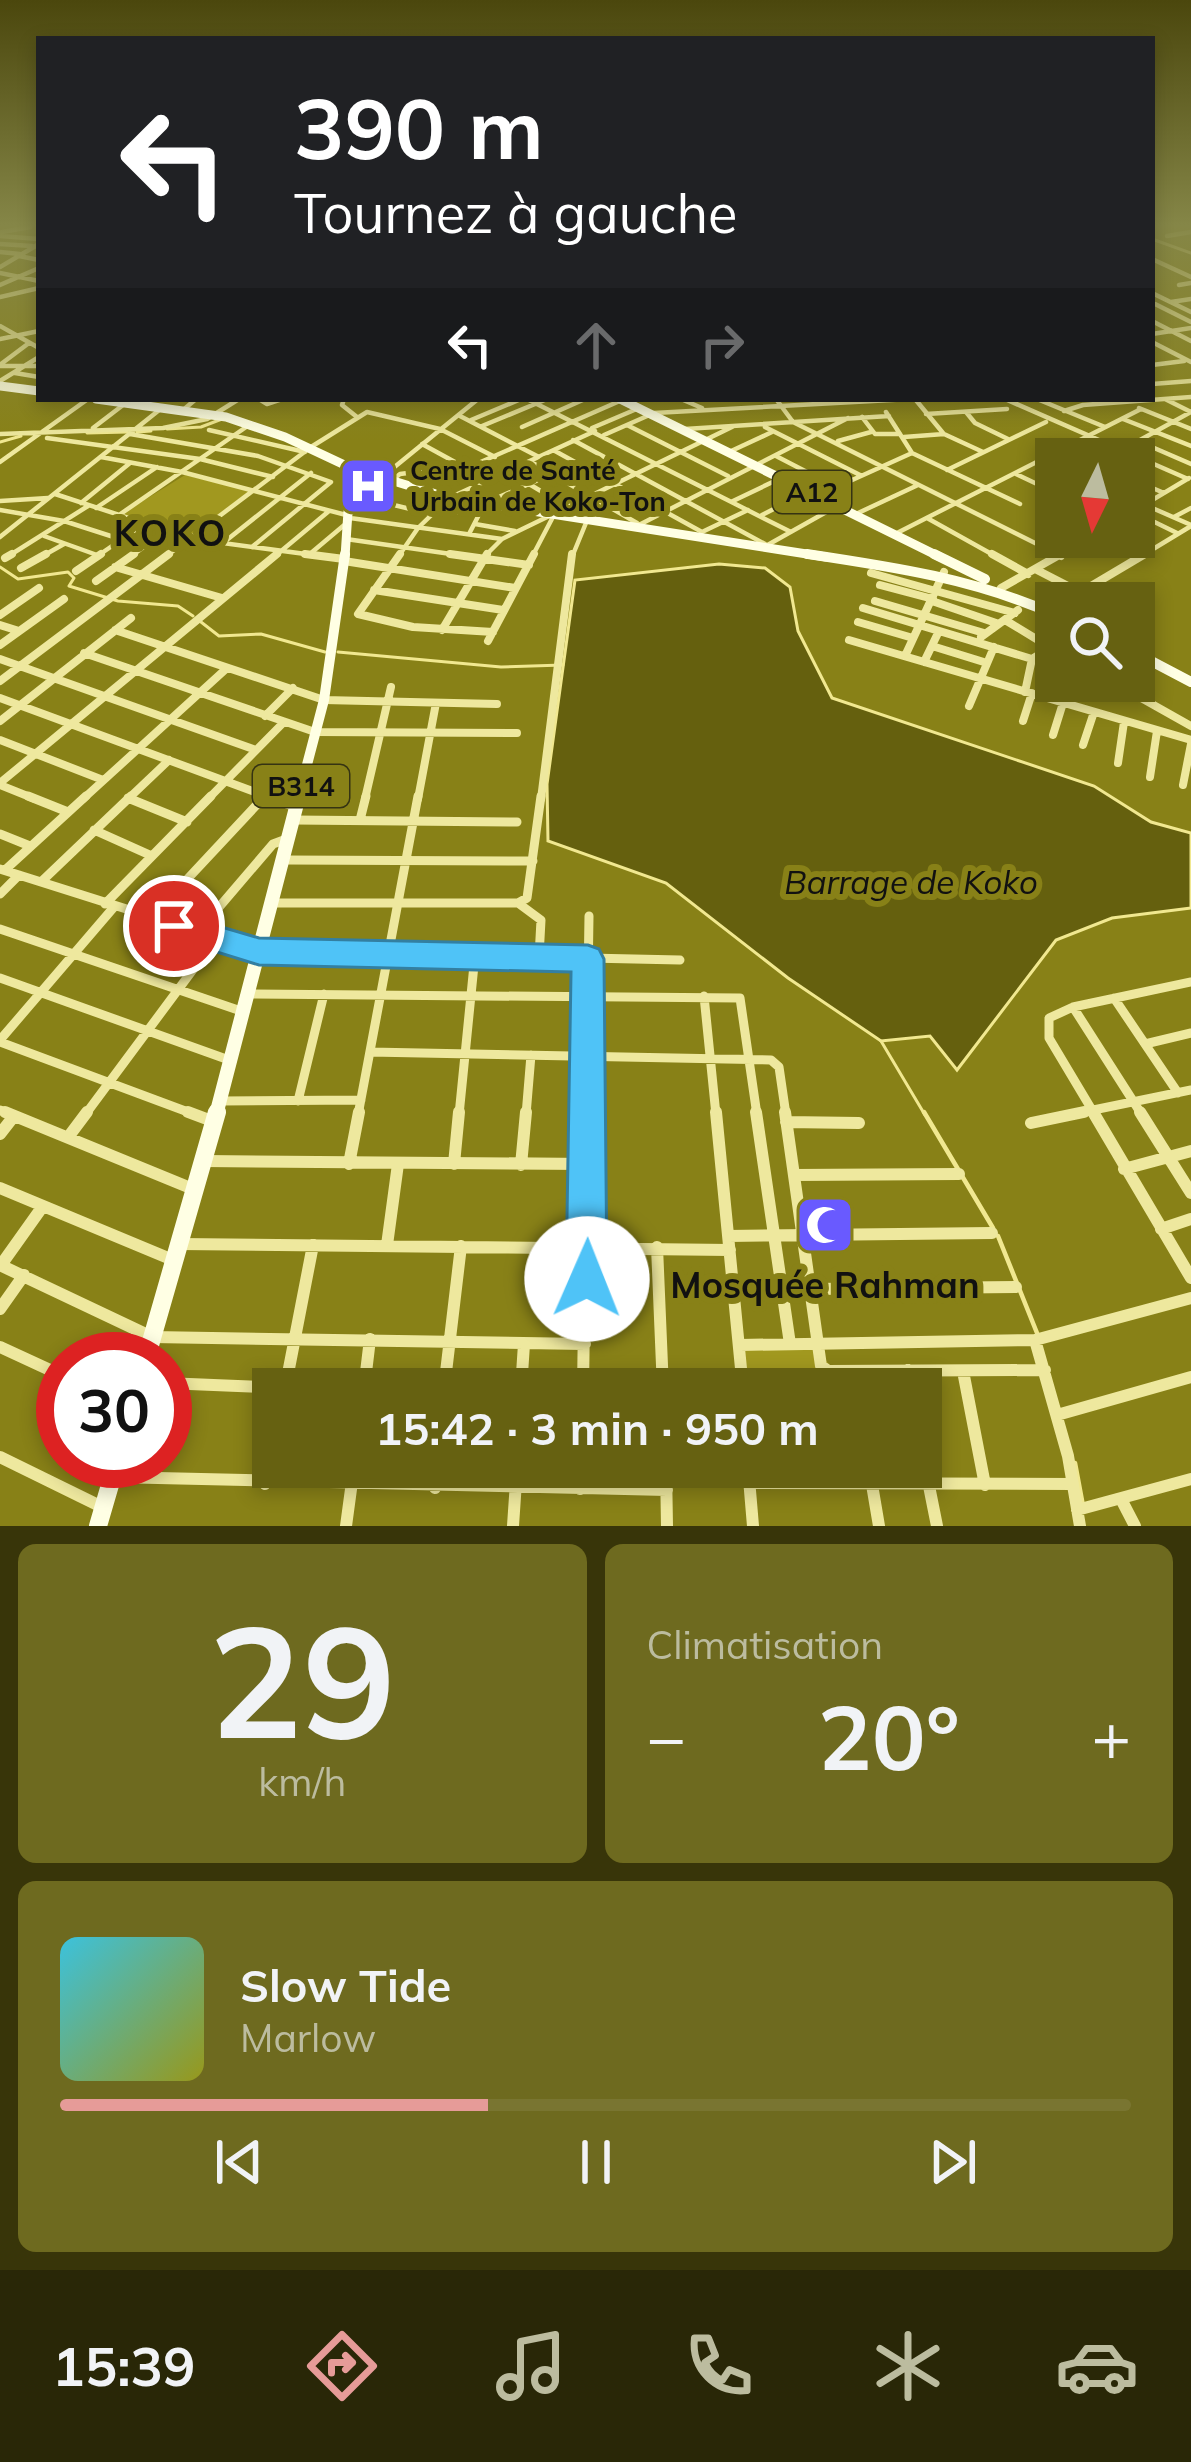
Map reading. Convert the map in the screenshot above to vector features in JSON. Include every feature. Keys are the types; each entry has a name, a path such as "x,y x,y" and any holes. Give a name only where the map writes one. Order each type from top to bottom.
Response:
{"main road":[{"path":"0,384 36,390"},
{"name":"A12","path":"127,402 229,417 351,467 450,497 943,573 1001,589 1035,605"},
{"name":"A12","path":"628,402 1035,604"},
{"name":"B314","path":"153,1332 220,1101 324,700 350,517 351,467"},
{"name":"A12","path":"943,573 964,573"},
{"path":"1155,664 1191,682"},
{"path":"101,1517 109,1488"}],"street":[{"path":"1164,298 1191,312"},
{"path":"1155,305 1190,298"},
{"path":"1155,306 1191,325"},
{"path":"1155,322 1191,341"},
{"path":"1155,337 1191,325"},
{"path":"0,326 36,347"},
{"path":"0,339 36,332"},
{"path":"0,348 17,336"},
{"path":"1155,340 1190,361"},
{"path":"0,366 29,344"},
{"path":"0,384 36,359"},
{"path":"1155,365 1190,361"},
{"path":"0,366 26,365 36,372"},
{"path":"13,373 36,373"},
{"path":"18,387 36,374"},
{"path":"1155,384 1191,381"},
{"path":"1167,383 1188,397"},
{"path":"1155,399 1188,397"},
{"path":"1143,438 1191,412 1163,399"},
{"path":"0,457 87,402"},
{"path":"92,428 127,402"},
{"path":"183,410 192,402"},
{"path":"133,432 214,414 233,402"},
{"path":"343,402 357,417"},
{"path":"310,554 422,444 474,402"},
{"path":"470,420 516,402"},
{"path":"482,427 540,402"},
{"path":"543,402 789,531"},
{"path":"522,427 578,402"},
{"path":"385,479 406,472 464,467 495,457 615,402"},
{"path":"688,402 705,410"},
{"path":"604,435 654,413 810,402"},
{"path":"880,402 912,453 1020,504"},
{"path":"915,402 944,434 984,452"},
{"path":"1007,402 1010,408"},
{"path":"1044,402 1106,428"},
{"path":"1064,411 1118,402"},
{"path":"1132,402 1191,429"},
{"path":"778,403 794,422 1035,543"},
{"path":"0,537 163,407"},
{"path":"553,513 490,636 358,615 418,527 450,497 640,407"},
{"path":"926,414 1010,408 1086,438"},
{"path":"975,423 1010,408"},
{"path":"1090,438 1141,409"},
{"path":"965,411 975,423 1010,440"},
{"path":"0,681 357,417 373,412 440,429 495,457"},
{"path":"459,415 538,457"},
{"path":"685,429 889,416"},
{"path":"862,417 871,432"},
{"path":"504,418 540,436"},
{"path":"529,461 635,525 848,418"},
{"path":"1123,419 1191,446"},
{"path":"947,470 1048,421"},
{"path":"119,514 249,424"},
{"path":"761,424 860,476"},
{"path":"627,425 729,477"},
{"path":"442,629 482,558 502,539 683,455 734,426"},
{"path":"0,434 46,428 133,432 291,464 331,482 252,547"},
{"path":"209,430 309,449"},
{"path":"729,452 774,431"},
{"path":"837,442 871,432 944,434"},
{"path":"47,438 200,459 273,477"},
{"path":"573,440 725,520 764,546 839,506"},
{"path":"422,444 487,480"},
{"path":"1155,448 1191,464"},
{"path":"554,450 700,535 749,510"},
{"path":"760,516 912,453"},
{"path":"774,455 834,486"},
{"path":"101,457 158,466 350,517 502,539"},
{"path":"88,505 131,462"},
{"path":"896,534 1035,464"},
{"path":"4,559 158,466"},
{"path":"1155,466 1189,480"},
{"path":"223,543 311,473"},
{"path":"469,535 485,504 551,474"},
{"path":"1016,474 1035,483"},
{"path":"733,502 782,478"},
{"path":"1155,500 1189,480"},
{"path":"529,484 567,507"},
{"path":"856,514 920,484"},
{"path":"1155,490 1164,494"},
{"path":"0,505 52,496 193,539 515,588"},
{"path":"369,499 462,513"},
{"path":"0,505 120,539"},
{"path":"1174,518 1191,508"},
{"path":"1155,509 1191,525"},
{"path":"68,812 0,784 329,511"},
{"path":"927,518 1056,582"},
{"path":"518,903 528,895 572,548 587,519"},
{"path":"1155,522 1178,533"},
{"path":"76,572 145,523"},
{"path":"476,524 517,531"},
{"path":"1097,582 1191,525"},
{"path":"96,580 167,530"},
{"path":"42,536 98,555"},
{"path":"346,538 529,566"},
{"path":"21,568 65,543"},
{"path":"1001,589 1057,558"},
{"path":"115,567 223,599"},
{"path":"871,573 1002,622 1035,639"},
{"path":"905,656 943,573"},
{"path":"880,585 1015,613"},
{"path":"0,615 38,588"},
{"path":"374,590 503,610"},
{"path":"0,598 16,604"},
{"path":"0,645 64,599"},
{"path":"875,602 984,633"},
{"path":"976,642 1028,602"},
{"path":"863,608 1035,658"},
{"path":"0,721 131,618"},
{"path":"858,622 913,638"},
{"path":"0,625 20,631"},
{"path":"115,630 324,700 496,704"},
{"path":"924,662 939,631"},
{"path":"849,640 1191,742 1184,785"},
{"path":"932,646 987,663"},
{"path":"969,706 994,647"},
{"path":"84,653 315,732 517,733"},
{"path":"0,659 256,750"},
{"path":"1023,721 1032,659"},
{"path":"2,869 228,667"},
{"path":"359,820 391,687"},
{"path":"265,716 293,688"},
{"path":"0,698 265,796 295,814 359,820 517,822"},
{"path":"1148,702 1191,726"},
{"path":"349,1164 436,703"},
{"path":"1053,736 1063,703"},
{"path":"1083,745 1094,712"},
{"path":"214,1122 0,1041 152,856 284,722"},
{"path":"1118,763 1124,722"},
{"path":"1150,777 1156,730"},
{"path":"0,740 103,780"},
{"path":"42,881 169,760"},
{"path":"151,918 265,796"},
{"path":"128,798 187,822"},
{"path":"94,830 152,856"},
{"path":"0,834 30,846"},
{"path":"197,933 273,844 289,838"},
{"path":"283,860 533,860"},
{"path":"2,869 259,951 680,959"},
{"path":"0,894 19,874"},
{"path":"272,903 518,903 541,920 539,957"},
{"path":"584,1368 589,916"},
{"path":"0,929 242,1012"},
{"path":"68,1136 215,939"},
{"path":"454,1164 475,955"},
{"path":"0,978 231,1060"},
{"path":"1191,982 1073,1007 1054,1014 1046,1026 1058,1057 1191,1278"},
{"path":"247,994 704,996 743,1002 790,1344"},
{"path":"298,1101 324,994"},
{"path":"704,996 742,1368"},
{"path":"1114,998 1178,1093"},
{"path":"1073,1007 1191,1193"},
{"path":"1145,1044 1191,1033"},
{"path":"370,1052 710,1057 777,1063 824,1368"},
{"path":"521,1165 531,1055"},
{"path":"1031,1124 1191,1090"},
{"path":"220,1101 361,1100"},
{"path":"0,1109 195,1190"},
{"path":"0,1134 14,1115"},
{"path":"786,1122 859,1123"},
{"path":"1124,1169 1191,1151"},
{"path":"203,1161 588,1164"},
{"path":"388,1245 398,1164"},
{"path":"794,1175 959,1174"},
{"path":"0,1188 177,1252 314,1245 657,1247 775,1235 992,1233"},
{"path":"44,1206 0,1265 142,1332"},
{"path":"1161,1229 1191,1219"},
{"path":"289,1368 314,1245"},
{"path":"446,1368 461,1246"},
{"path":"657,1247 662,1368"},
{"path":"0,1309 24,1275"},
{"path":"811,1288 1016,1287"},
{"path":"740,1345 1035,1340 1191,1298"},
{"path":"192,1337 585,1344"},
{"path":"367,1368 370,1339"},
{"path":"1035,1340 1057,1415 1080,1526"},
{"path":"522,1368 524,1344"},
{"path":"0,1346 36,1363"},
{"path":"942,1371 1045,1370"},
{"path":"962,1371 986,1485"},
{"path":"1057,1415 1191,1378"},
{"path":"192,1384 252,1387"},
{"path":"0,1457 101,1517"},
{"path":"192,1477 252,1483"},
{"path":"1077,1510 1191,1478"},
{"path":"942,1485 1073,1484"},
{"path":"346,1526 352,1488"},
{"path":"513,1526 515,1488 667,1490 667,1526"},
{"path":"749,1488 753,1526"},
{"path":"872,1488 879,1526"},
{"path":"931,1488 937,1526"},
{"path":"1121,1499 1136,1526"}],"shaded area":[{"path":"185,475 249,491 193,534 122,514"},
{"path":"813,1345 832,1368 746,1368 745,1347"}],"water":[{"name":"Barrage de Koko","path":"719,564 765,568 790,587 798,631 832,698 1094,786 1151,822 1191,833 1191,908 1112,918 1056,940 957,1070 930,1036 881,1041 788,978 666,883 548,841 547,784 575,580"}],"waterway":[{"path":"167,429 201,427 222,419"},
{"path":"137,432 151,431"},
{"path":"87,433 127,432"},
{"path":"0,442 21,436"},
{"path":"0,567 18,579 68,572 74,578 69,586 118,601 178,606 193,616"},
{"path":"201,622 219,636 261,634 325,652"},
{"path":"338,652 501,667 563,665"},
{"path":"881,1041 925,1115"},
{"path":"924,1112 993,1228"},
{"path":"998,1236 1037,1333"},
{"path":"1075,1463 1083,1506"}],"place":[{"name":"Centre de Santé Urbain de Koko-Ton","path":"368,486"},
{"name":"Mosquée Rahman","path":"825,1225"}],"district":[{"name":"KOKO","path":"171,532"}],"route":[{"path":"174,926 259,951 588,959 587,1279"}]}
